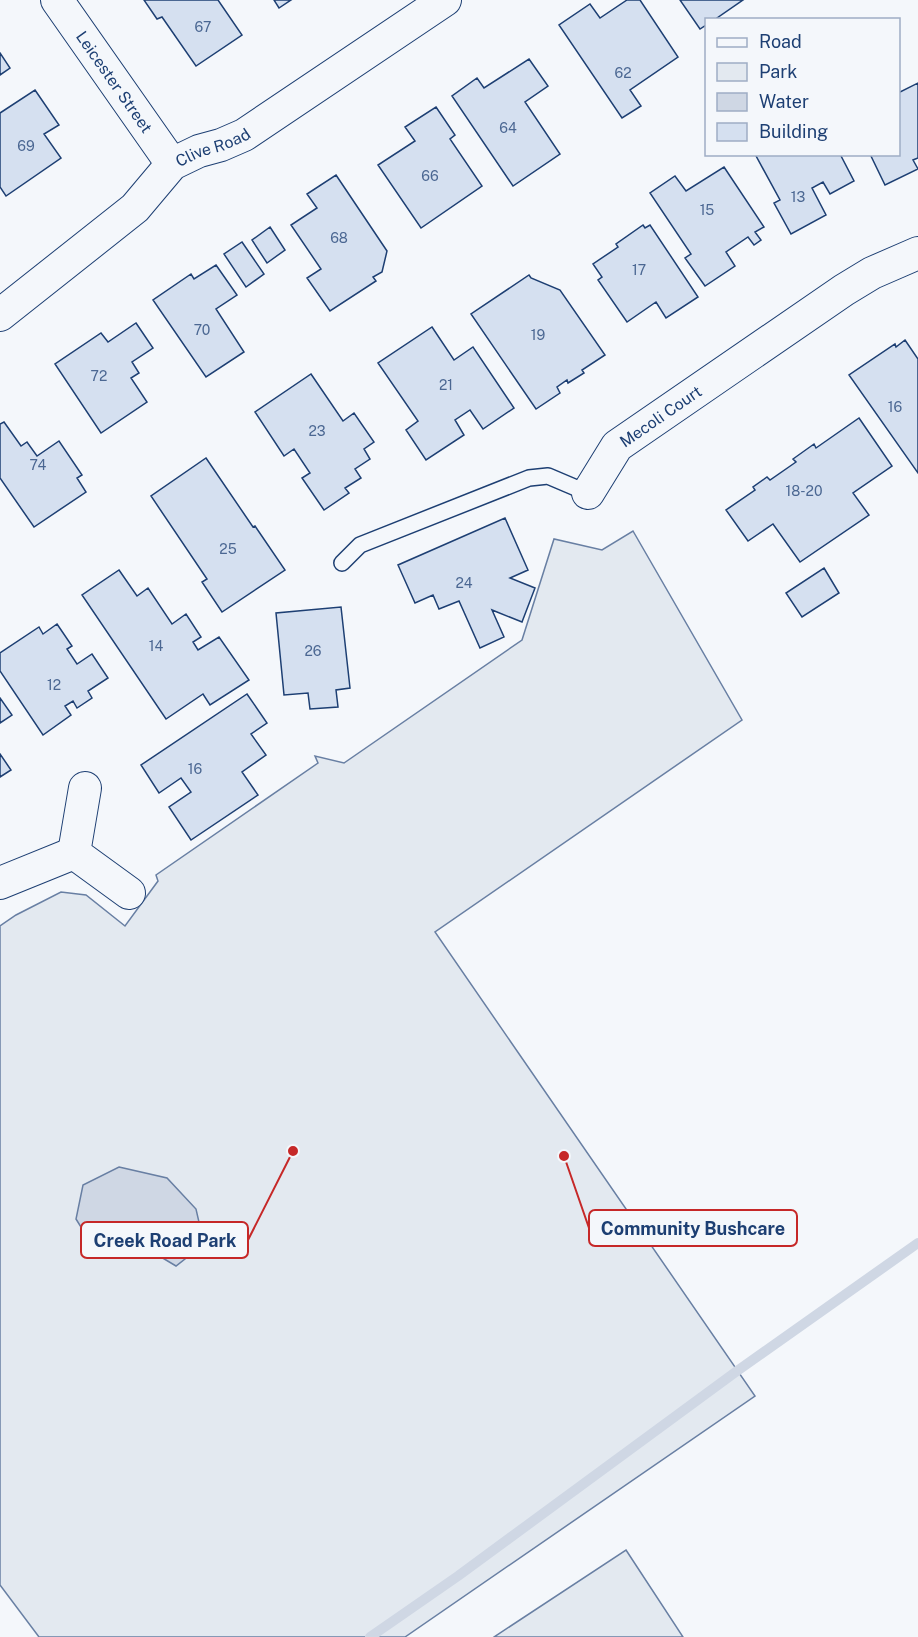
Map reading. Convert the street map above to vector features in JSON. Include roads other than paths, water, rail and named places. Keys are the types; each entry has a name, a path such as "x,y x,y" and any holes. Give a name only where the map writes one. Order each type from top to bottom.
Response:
{"street":[{"name":"Leicester Street","path":"57,0 172,164"},
{"name":"Clive Road","path":"0,315 135,208 172,164 199,151 244,135 445,0"},
{"name":"Mecoli Court","path":"588,493 617,446 844,290 872,273 918,252"},
{"path":"74,853 85,788"},
{"path":"0,884 74,853"},
{"path":"74,853 129,893"}],"lane":[{"name":"Mecoli Court","path":"342,563 360,544 529,478 548,476 588,493"}],"water":[{"path":"119,1167 167,1178 196,1209 204,1244 176,1266 131,1244 94,1248 76,1219 83,1185"}],"waterway":[{"path":"370,1637 458,1576 737,1371 918,1243"}],"place":[{"name":"Creek Road Park","path":"293,1151"},
{"name":"Community Bushcare","path":"564,1156"}]}
